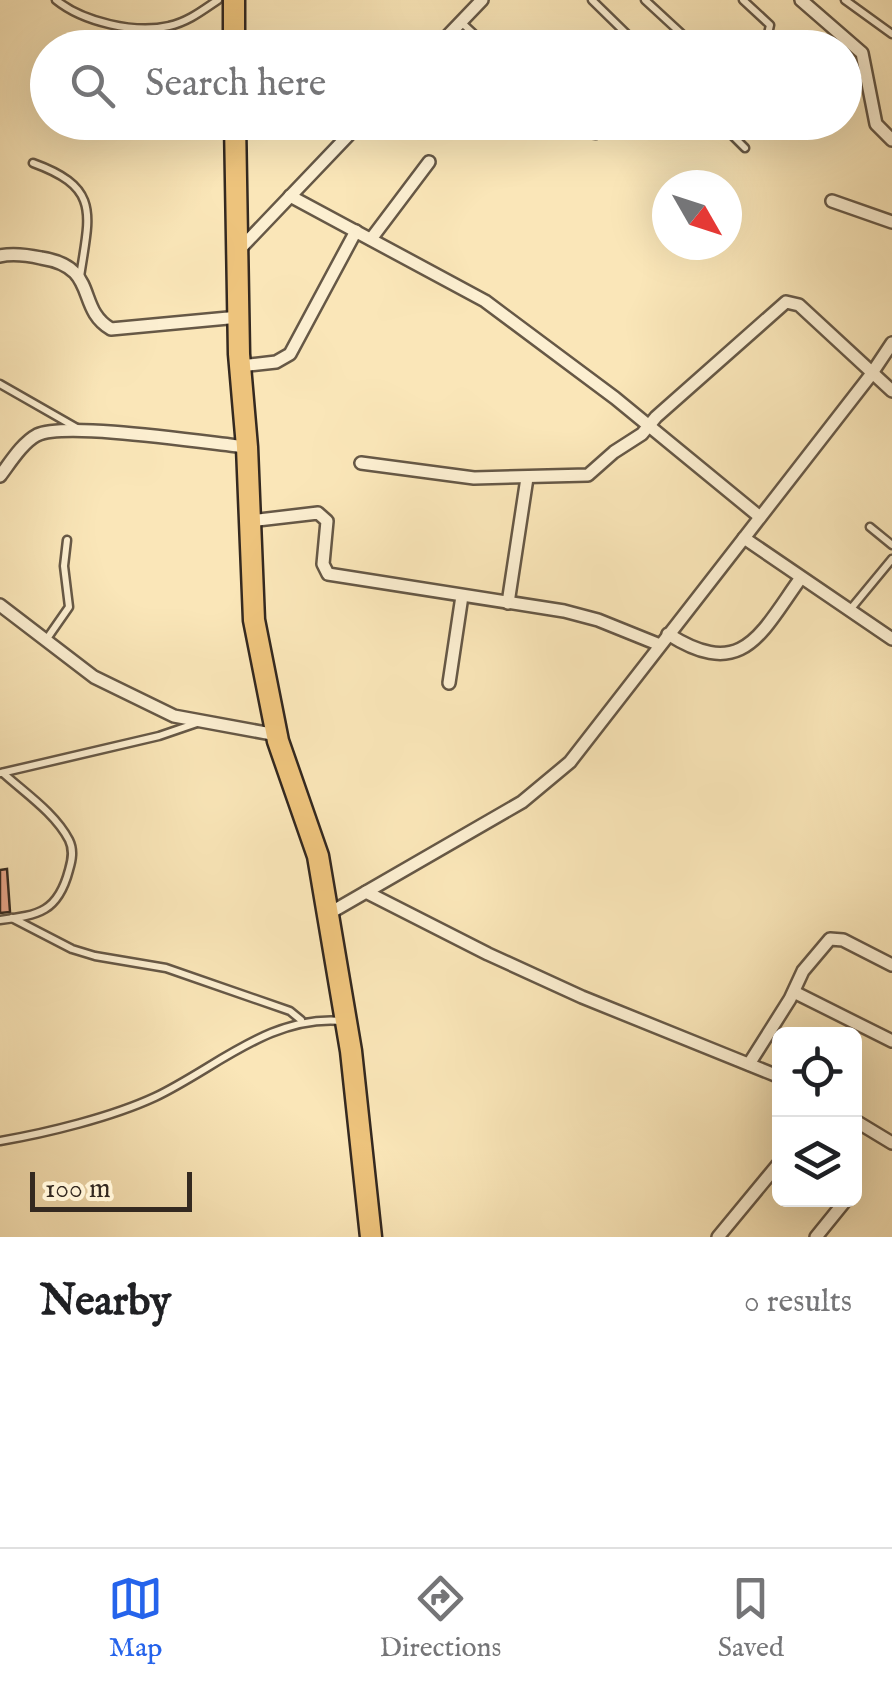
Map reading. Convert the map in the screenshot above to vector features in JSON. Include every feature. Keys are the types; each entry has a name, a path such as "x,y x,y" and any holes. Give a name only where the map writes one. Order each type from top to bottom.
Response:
{"main road":[{"path":"234,0 234,30"},
{"path":"235,140 240,366 248,447 254,620 277,735 318,856 346,1021 372,1237"}],"street":[{"path":"453,30 482,0"},
{"path":"801,0 836,30"},
{"path":"862,53 876,124 892,140"},
{"path":"238,250 343,140"},
{"path":"371,239 429,162"},
{"path":"290,196 485,301 649,425 760,517"},
{"path":"832,201 892,222"},
{"path":"240,366 286,358 356,231"},
{"path":"0,256 57,260 72,268 99,320 111,329 239,317"},
{"path":"361,463 426,474 527,478 588,475 786,302 799,304 892,391"},
{"path":"328,914 508,810 549,781 591,738 892,343"},
{"path":"0,476 38,435 51,431 248,447"},
{"path":"508,603 527,478"},
{"path":"250,521 323,514 327,520 322,564 328,574 564,611 707,654 738,650 761,633 800,578"},
{"path":"744,538 892,638"},
{"path":"449,683 462,596"},
{"path":"0,605 94,677 174,716 277,735"},
{"path":"366,892 550,983 772,1074"},
{"path":"748,1064 803,972 830,940 843,940 892,965"},
{"path":"794,992 892,1041"},
{"path":"862,1125 892,1143"},
{"path":"718,1237 772,1172"},
{"path":"816,1237 840,1207"}],"lane":[{"path":"56,0 85,17 158,28 186,21 218,0"},
{"path":"592,0 623,30"},
{"path":"645,0 678,30"},
{"path":"744,0 770,25 769,30"},
{"path":"845,0 892,34"},
{"path":"461,22 470,30"},
{"path":"737,140 745,148"},
{"path":"33,163 58,172 82,192 88,225 80,278"},
{"path":"0,384 82,431"},
{"path":"870,526 892,545"},
{"path":"45,640 70,607 64,566 66,540"},
{"path":"849,612 892,559"},
{"path":"2,773 159,736 198,722"},
{"path":"0,920 40,913 59,897 72,861 72,849 60,827 2,773"},
{"path":"12,918 72,949 207,980 290,1012 302,1021"},
{"path":"0,1141 133,1106 254,1040 302,1021 346,1021"}],"building":[{"path":"7,869 10,912 0,913 0,870"}]}
